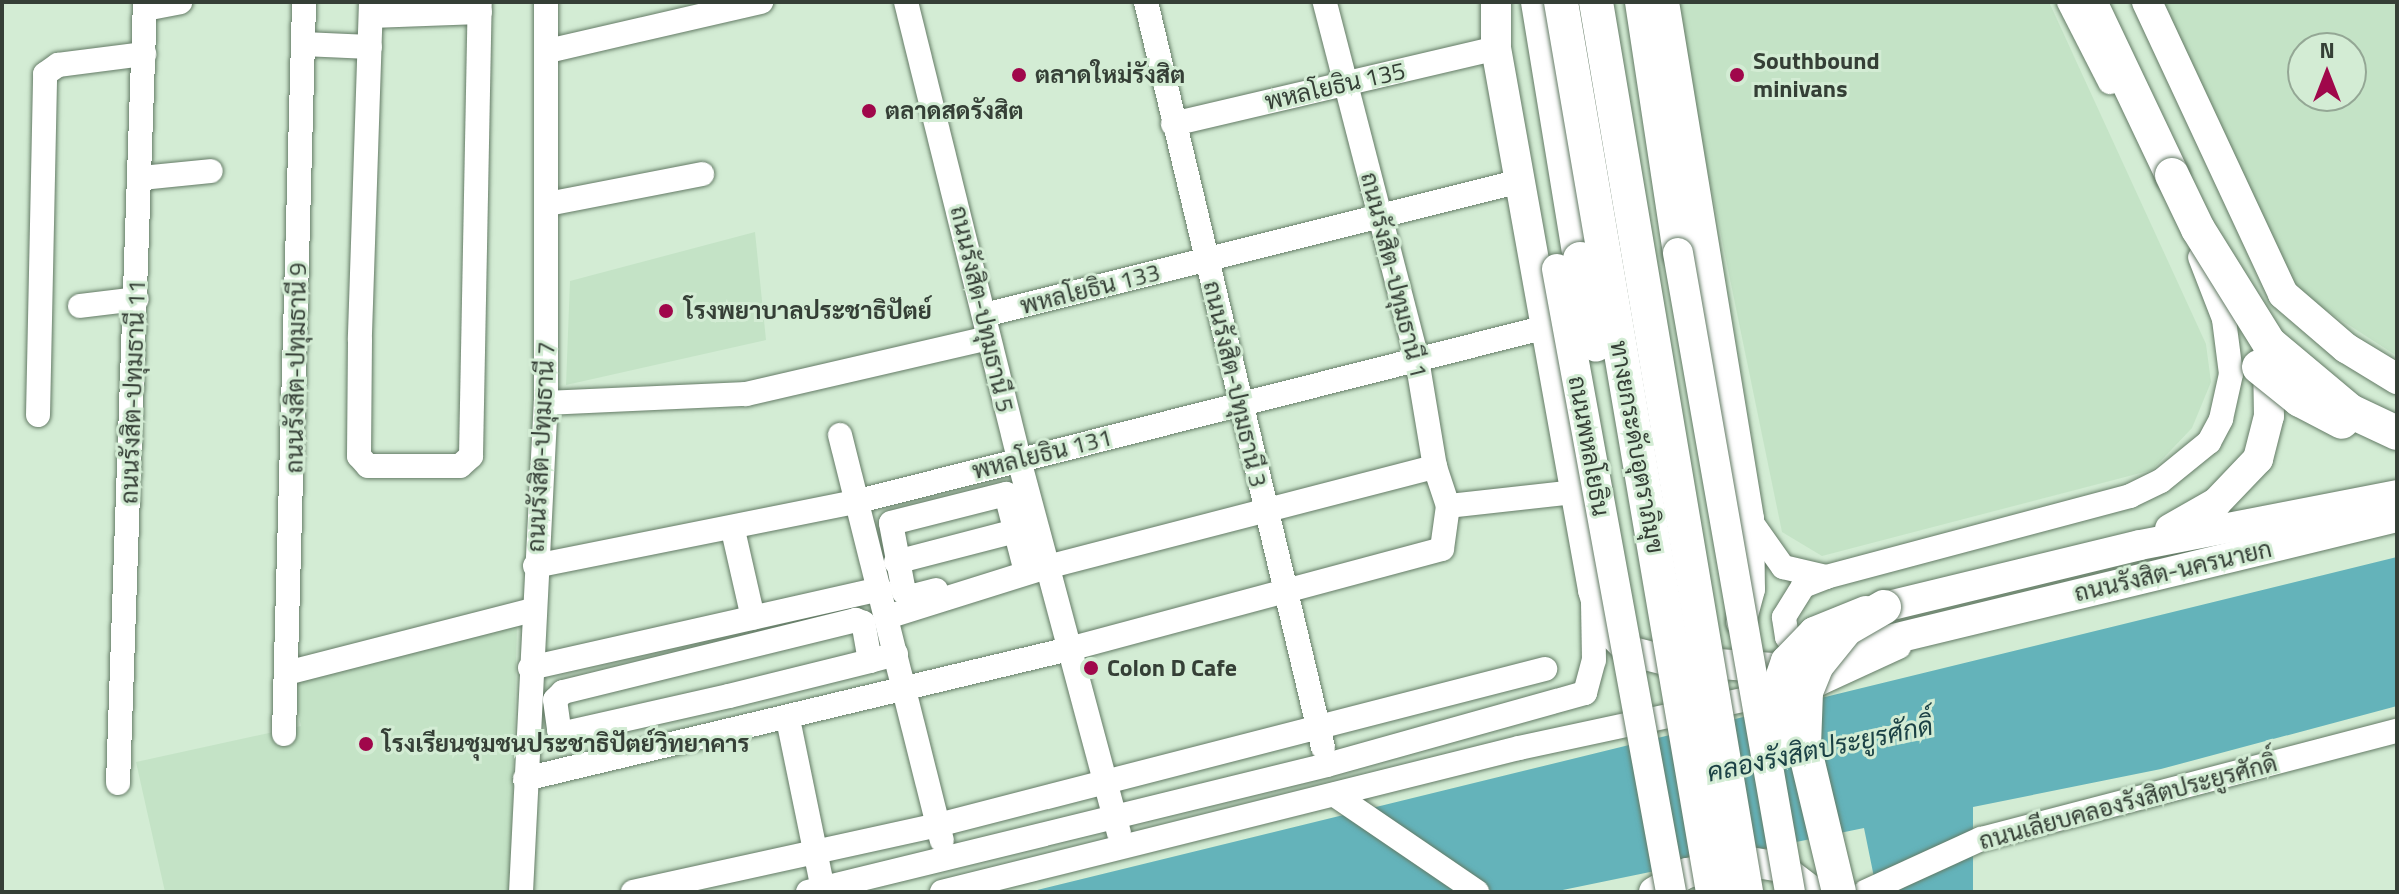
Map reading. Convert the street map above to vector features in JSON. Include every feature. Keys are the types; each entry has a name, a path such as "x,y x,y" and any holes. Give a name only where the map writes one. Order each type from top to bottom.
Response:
{"highway":[{"name":"ถนนพหลโยธิน","path":"1538,2 1569,264 1695,892"},
{"name":"ทางยกระดับอุตราภิมุข","path":"1561,2 1713,892"},
{"name":"ทางยกระดับอุตราภิมุข","path":"1596,2 1746,892"},
{"path":"1608,2 1664,251 1759,892"},
{"path":"2090,2 2198,229 2269,343 2350,411 2397,434"},
{"path":"2259,367 2336,421 2397,434"},
{"path":"1839,892 1804,746 1806,692 1817,665 1846,629 1884,607"}],"main road":[{"name":"ถนนรังสิต-นครนายก","path":"1496,2 1496,48 1593,590 1603,624 1629,651 1688,661 1773,668 2397,517"},
{"name":"ถนนพหลโยธิน","path":"1503,2 1569,264 1671,892"},
{"path":"1640,2 1658,118"},
{"path":"1651,2 1664,251 1792,892"},
{"path":"1664,2 1749,519 1750,589 1739,628 1720,650 1688,661"},
{"path":"2140,2 2162,37"},
{"path":"2147,2 2283,294 2309,321 2397,379"},
{"path":"2140,545 2216,503 2258,459 2269,416 2267,306 2256,236"},
{"path":"1792,892 1778,732 1779,681 1786,661 1814,632 1853,614 2077,559 2397,495"},
{"path":"1654,892 1687,873 1750,862 1780,867 1813,892"}],"street":[{"path":"145,6 180,2"},
{"name":"ถนนรังสิต-ปทุมธานี 9","path":"284,734 304,2"},
{"name":"ถนนรังสิต-ปทุมธานี 7","path":"521,892 535,566 546,403 546,2"},
{"path":"548,51 761,2"},
{"name":"ถนนรังสิต-ปทุมธานี 5","path":"906,2 1019,460 1039,563 1069,649 1123,847"},
{"name":"ถนนรังสิต-ปทุมธานี 3","path":"1146,2 1327,765"},
{"name":"ถนนรังสิต-ปทุมธานี 1","path":"1285,591 1442,549 1448,506 1435,467 1417,359 1325,2"},
{"path":"1835,655 1798,650 1785,627 1790,602 1803,586 1826,577 2130,496 2187,465 2221,419 2231,374 2224,319 2209,276 2069,2"},
{"name":"ถนนรังสิต-ปทุมธานี 11","path":"118,783 145,6"},
{"path":"480,7 471,456 460,466 368,466 359,456 371,9 480,7"},
{"path":"303,44 370,47"},
{"name":"พหลโยธิน 135","path":"1173,124 1496,48"},
{"path":"38,415 45,74 58,65 144,54"},
{"path":"141,178 211,171"},
{"path":"548,204 702,174"},
{"name":"พหลโยธิน 133","path":"546,403 746,394 987,327 1206,260 1520,181"},
{"path":"80,306 137,299"},
{"name":"พหลโยธิน 131","path":"535,566 733,530 859,501 1546,327"},
{"path":"840,435 938,825 946,859 948,890 1123,847 1344,802 1602,731 1818,684 1948,624"},
{"path":"1039,563 1016,531 1006,494 898,519 891,532 904,592 914,596 1435,467"},
{"path":"1448,506 1575,492"},
{"path":"1749,519 1783,567 1826,577"},
{"path":"733,530 753,618"},
{"path":"896,562 1016,531"},
{"path":"887,617 1039,563"},
{"path":"530,668 880,589"},
{"path":"1593,590 1594,660 1585,693 1602,731"},
{"path":"525,779 788,719 1285,591"},
{"path":"287,673 533,610"},
{"path":"870,661 863,623 856,620 557,694 559,730 565,733 729,696 870,661 896,654"},
{"path":"719,655 729,696"},
{"path":"633,892 938,825 1105,779 1319,731 1545,669"},
{"path":"788,719 814,854 815,890 1327,765 1585,693"},
{"name":"ถนนเลียบคลองรังสิตประยูรศักดิ์","path":"1865,892 1981,839 2397,731"},
{"path":"1344,802 1477,892"}],"shaded area":[{"path":"1673,2 2049,2 2206,344 2211,382 2192,428 2152,470 1822,556 1782,532"},
{"path":"2158,2 2397,2 2397,356 2293,289"},
{"name":"โรงพยาบาลประชาธิปัตย์","path":"755,232 766,340 566,385 570,281"},
{"name":"โรงเรียนชุมชนประชาธิปัตย์วิทยาคาร","path":"517,626 510,892 165,892 136,762 301,726 290,676"}],"water":[{"name":"คลองรังสิตประยูรศักดิ์","path":"2397,557 2397,706 2161,769 1973,807 1973,892 1877,892 1864,828 1553,892 1029,892"}],"place":[{"name":"ตลาดใหม่รังสิต","path":"1019,75"},
{"name":"Southbound minivans","path":"1737,75"},
{"name":"ตลาดสดรังสิต","path":"869,111"},
{"name":"โรงพยาบาลประชาธิปัตย์","path":"666,311"},
{"name":"Colon D Cafe","path":"1091,668"},
{"name":"โรงเรียนชุมชนประชาธิปัตย์วิทยาคาร","path":"366,744"}]}
